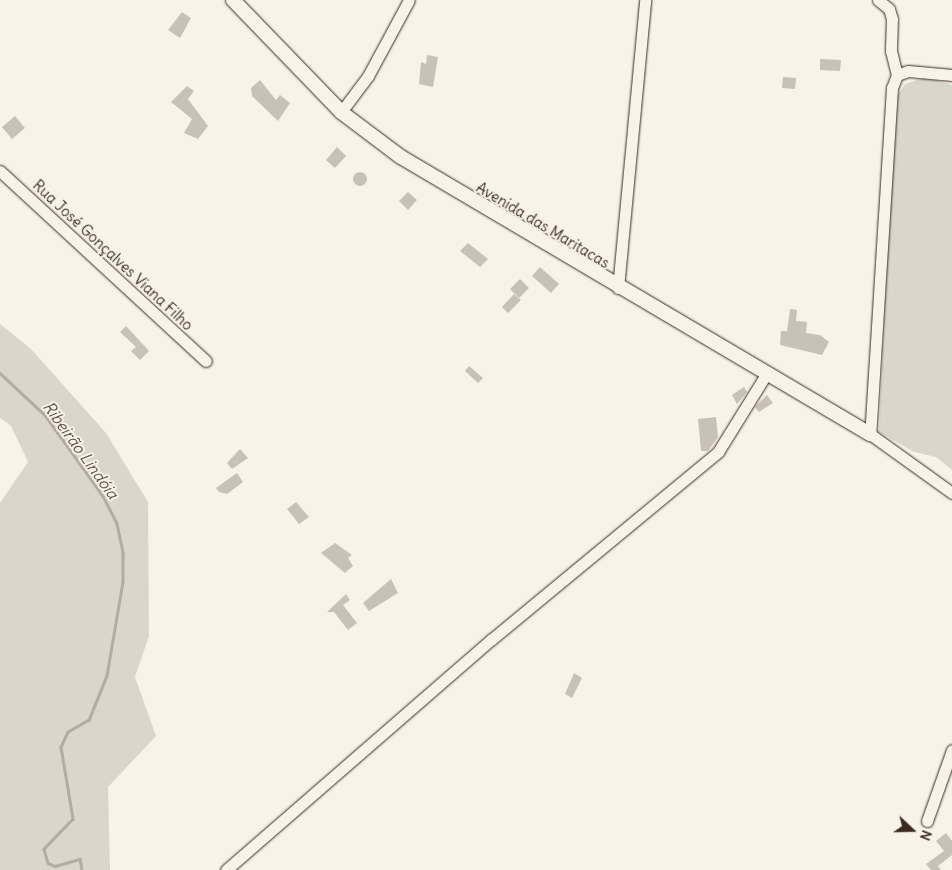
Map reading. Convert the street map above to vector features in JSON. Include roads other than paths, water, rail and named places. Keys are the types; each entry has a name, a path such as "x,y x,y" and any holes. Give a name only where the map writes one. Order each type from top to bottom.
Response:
{"street":[{"name":"Avenida das Maritacas","path":"233,0 340,112 401,157 618,288 870,434"},
{"path":"340,112 368,76 409,0"},
{"path":"618,288 645,0"},
{"path":"881,1 892,19 891,51 897,75 889,105 870,434 952,493"},
{"path":"897,75 924,69 952,76"},
{"name":"Rua José Gonçalves Viana Filho","path":"0,171 206,361"},
{"path":"226,870 492,639 718,452 767,373"},
{"path":"927,821 952,750"}],"waterway":[{"name":"Ribeirão Lindóia","path":"0,373 45,415 103,496 117,524 123,553 123,582 107,676 89,720 68,732 61,747 73,819 44,849 48,863 55,866 80,859 82,870"}]}
